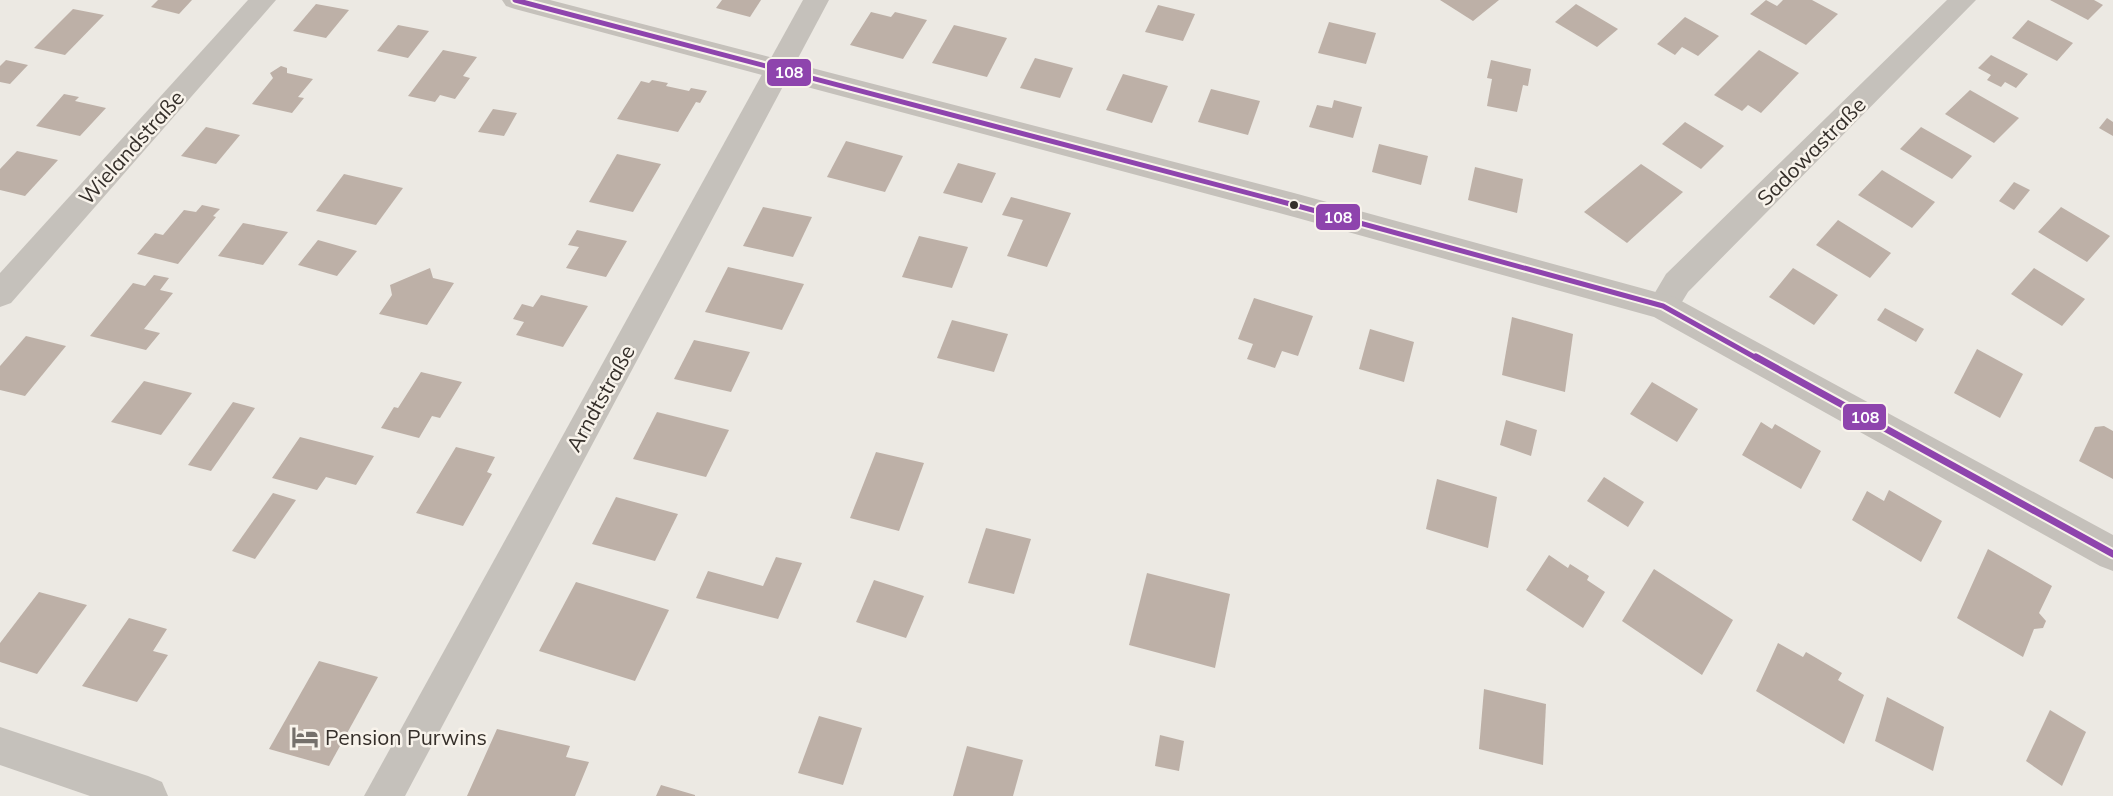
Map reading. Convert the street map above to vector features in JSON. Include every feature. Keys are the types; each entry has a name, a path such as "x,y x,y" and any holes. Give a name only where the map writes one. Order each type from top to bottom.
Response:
{"street":[{"name":"Wielandstraße","path":"0,294 263,0"},
{"path":"515,0 1663,306 2113,554"},
{"name":"Arndtstraße","path":"384,796 816,0"},
{"name":"Sadowastraße","path":"1663,306 1677,284 1963,0"},
{"path":"0,746 148,796"}],"building":[{"path":"158,0 192,0 179,14 151,7"},
{"path":"722,0 761,0 750,17 716,8"},
{"path":"1440,0 1499,0 1473,21"},
{"path":"1766,0 1777,6 1783,0 1812,0 1838,14 1806,45 1750,14"},
{"path":"2050,0 2094,0 2103,5 2088,20"},
{"path":"316,4 349,10 326,38 293,31"},
{"path":"1576,4 1618,29 1597,47 1555,22"},
{"path":"1158,5 1195,14 1183,41 1145,32"},
{"path":"73,9 104,15 65,55 34,48"},
{"path":"871,12 891,17 895,12 927,20 903,59 850,45"},
{"path":"1685,17 1719,36 1698,56 1682,47 1675,55 1657,44"},
{"path":"2028,20 2073,43 2057,61 2012,38"},
{"path":"1329,22 1376,33 1366,64 1318,53"},
{"path":"398,25 429,31 408,58 377,51"},
{"path":"954,25 1007,38 987,77 932,63"},
{"path":"443,50 477,57 463,76 470,78 455,99 440,95 435,102 408,96"},
{"path":"1759,50 1799,73 1761,113 1748,105 1742,111 1714,95"},
{"path":"1991,55 2028,74 2016,88 2005,82 2001,87 1987,80 1991,75 1978,68"},
{"path":"1035,58 1073,68 1060,98 1020,88"},
{"path":"6,60 28,65 10,84 0,82 0,66"},
{"path":"1491,60 1531,69 1528,86 1523,85 1517,112 1487,106 1492,79 1487,78"},
{"path":"281,66 287,68 287,73 313,79 298,97 304,98 292,113 252,104 273,78 270,73"},
{"path":"1123,74 1168,86 1152,123 1106,110"},
{"path":"652,80 689,91 691,88 707,91 700,103 696,102 678,132 617,119 641,81 649,83"},
{"path":"1211,89 1260,101 1248,135 1198,122"},
{"path":"1970,90 2019,118 1994,143 1945,114"},
{"path":"64,94 79,97 75,101 106,108 80,136 36,126"},
{"path":"1334,100 1362,107 1353,138 1309,127 1317,105 1332,108"},
{"path":"493,109 517,113 504,136 478,132"},
{"path":"2107,118 2113,122 2113,136 2099,128"},
{"path":"1685,122 1724,146 1701,169 1662,144"},
{"path":"206,127 240,135 216,164 181,156"},
{"path":"1921,127 1972,156 1952,179 1900,149"},
{"path":"846,141 903,156 885,192 827,177"},
{"path":"1379,144 1428,156 1421,185 1372,172"},
{"path":"17,151 58,160 25,196 0,190 0,169"},
{"path":"617,154 661,164 633,212 589,202"},
{"path":"958,163 996,173 982,203 943,193"},
{"path":"1641,164 1683,192 1627,243 1584,212"},
{"path":"1475,167 1523,179 1517,213 1468,200"},
{"path":"1882,170 1935,202 1912,228 1858,195"},
{"path":"344,174 403,188 376,225 316,211"},
{"path":"2014,182 2030,190 2014,210 1999,201"},
{"path":"1011,197 1071,213 1047,267 1007,256 1023,220 1002,215"},
{"path":"202,205 220,209 178,264 137,254 155,233 163,235 184,210 196,212"},
{"path":"763,207 812,217 793,257 743,246"},
{"path":"2061,207 2110,236 2087,262 2038,232"},
{"path":"1838,220 1891,253 1870,278 1816,245"},
{"path":"243,223 288,232 263,265 218,256"},
{"path":"577,230 627,241 606,277 566,268 579,247 568,245"},
{"path":"919,236 968,247 952,288 902,277"},
{"path":"318,240 357,251 337,276 298,265"},
{"path":"728,267 804,284 782,330 705,312"},
{"path":"430,268 433,278 454,283 427,325 379,314 392,295 390,285"},
{"path":"1793,268 1838,295 1814,325 1769,297"},
{"path":"2034,268 2085,299 2062,326 2011,294"},
{"path":"154,275 169,278 160,290 173,293 144,329 160,333 146,350 90,336 133,283 145,286"},
{"path":"541,295 588,306 563,347 516,335 524,322 513,319 522,304 533,307"},
{"path":"1254,298 1313,316 1298,356 1282,351 1275,368 1247,359 1253,344 1238,339"},
{"path":"1885,308 1924,329 1916,342 1877,320"},
{"path":"1512,317 1573,334 1565,392 1502,375"},
{"path":"952,320 1008,334 994,372 937,358"},
{"path":"1370,329 1414,342 1404,382 1359,369"},
{"path":"26,336 66,346 25,396 0,390 0,366"},
{"path":"694,340 750,352 731,392 674,379"},
{"path":"1977,349 2023,374 2000,418 1954,393"},
{"path":"421,372 462,382 440,418 432,416 419,438 381,428 394,407 398,408"},
{"path":"144,381 192,393 161,435 111,422"},
{"path":"1652,382 1698,409 1677,442 1630,414"},
{"path":"233,402 255,408 211,471 188,465"},
{"path":"657,412 729,430 706,477 633,459"},
{"path":"1506,420 1537,430 1531,456 1500,445"},
{"path":"1761,422 1772,429 1775,424 1821,451 1801,489 1742,455"},
{"path":"2104,426 2113,431 2113,479 2079,461 2095,427"},
{"path":"300,437 374,456 356,485 326,477 317,490 272,478"},
{"path":"456,447 495,457 487,472 492,474 463,526 416,513"},
{"path":"876,452 924,463 899,531 850,518"},
{"path":"1604,477 1644,502 1628,527 1587,501"},
{"path":"1437,479 1497,497 1488,548 1426,529"},
{"path":"1889,490 1942,521 1921,562 1852,520 1867,491 1884,501"},
{"path":"273,493 296,500 255,559 232,551"},
{"path":"616,497 678,514 655,561 592,544"},
{"path":"986,528 1031,539 1014,594 968,583"},
{"path":"1988,549 2052,586 2039,613 2046,621 2043,628 2034,629 2023,657 1957,618"},
{"path":"1549,555 1568,568 1570,564 1589,576 1587,580 1605,592 1583,628 1526,590"},
{"path":"776,557 802,563 778,619 696,598 708,571 763,586"},
{"path":"1654,569 1733,620 1702,675 1622,621"},
{"path":"1147,573 1230,594 1215,668 1129,645"},
{"path":"874,580 924,596 906,638 856,622"},
{"path":"576,582 669,610 635,681 539,651"},
{"path":"39,592 87,605 37,674 0,662 0,643"},
{"path":"129,618 167,629 153,651 168,655 137,702 82,686"},
{"path":"1778,643 1803,657 1806,652 1842,673 1838,680 1864,695 1844,744 1756,691"},
{"path":"319,661 378,677 329,766 269,749"},
{"path":"1484,689 1546,704 1543,765 1479,749"},
{"path":"1887,697 1944,727 1933,771 1875,741"},
{"path":"2050,710 2086,732 2062,786 2026,761"},
{"path":"819,716 862,728 843,785 798,773"},
{"path":"497,729 570,746 566,757 589,762 575,796 467,796"},
{"path":"1160,735 1184,741 1179,771 1155,766"},
{"path":"967,746 1023,760 1013,796 953,796"},
{"path":"661,785 695,795 695,796 656,796"}],"transit line":[{"name":"108","path":"515,0 1294,205 1663,306 2113,554"}],"place":[{"name":"Pension Purwins","path":"305,737"}]}
